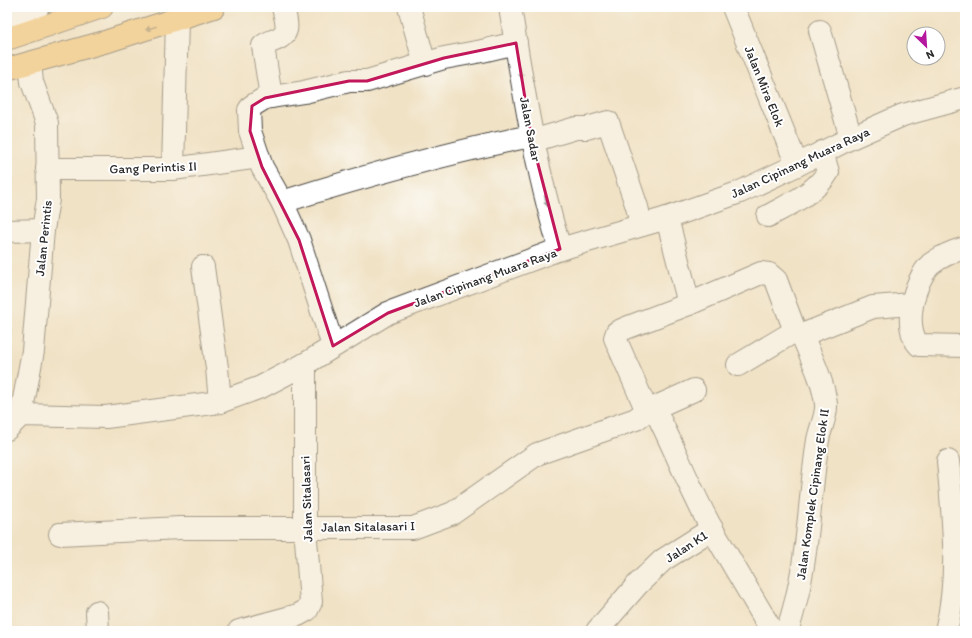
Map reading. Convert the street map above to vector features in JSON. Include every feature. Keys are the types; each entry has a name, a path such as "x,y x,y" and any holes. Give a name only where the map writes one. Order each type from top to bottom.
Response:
{"main road":[{"path":"7,39 44,13 102,7"},
{"path":"7,69 177,20 214,7"}],"street":[{"path":"271,97 263,46 283,37 286,32 287,27 283,7"},
{"path":"409,7 425,64"},
{"name":"Jalan Sadar","path":"510,7 532,139 546,200 560,249"},
{"name":"Jalan Mira Elok","path":"733,7 797,165"},
{"path":"7,16 44,13"},
{"path":"173,169 177,20"},
{"path":"820,31 851,138"},
{"path":"333,346 300,240 282,202 262,168 250,131 249,110 255,103 271,97 304,92 349,81 367,81 444,58 516,43"},
{"name":"Jalan Perintis","path":"14,422 33,351 43,230 48,199 47,123 32,82 30,63"},
{"name":"Jalan Cipinang Muara Raya","path":"14,422 106,417 220,402 261,387 305,364 388,313 560,249 667,218 740,192 902,115 965,98"},
{"path":"282,202 410,164 477,147 532,139 576,128 587,128 608,122 637,208 641,225"},
{"path":"768,216 802,196 824,179 828,172 822,152"},
{"name":"Gang Perintis II","path":"47,169 173,169 259,157"},
{"path":"667,218 689,304"},
{"path":"7,231 43,230"},
{"path":"965,248 955,251 932,264 921,278 911,304 913,338 919,345 965,346"},
{"path":"203,267 218,368 220,402"},
{"name":"Jalan Komplek Cipinang Elok II","path":"650,410 615,338 617,332 689,304 761,273 769,274 776,280 818,372 826,405 818,438 808,540 801,581 787,631"},
{"path":"738,365 799,333 873,306 911,304"},
{"name":"Jalan Sitalasari","path":"239,631 298,615 307,610 311,602 305,526 305,364"},
{"name":"Jalan Sitalasari I","path":"60,534 180,528 305,526 413,528 453,513 537,454 636,419 650,410 694,390"},
{"path":"650,410 668,435 693,495 712,529"},
{"path":"946,631 960,582 948,461"},
{"name":"Jalan K1","path":"596,631 638,584 663,560 712,529 772,631"}],"highlighted area":[{"path":"516,43 532,141 560,249 388,313 333,346 299,240 262,167 250,131 252,106 265,98 349,81 367,81 444,58"}]}
